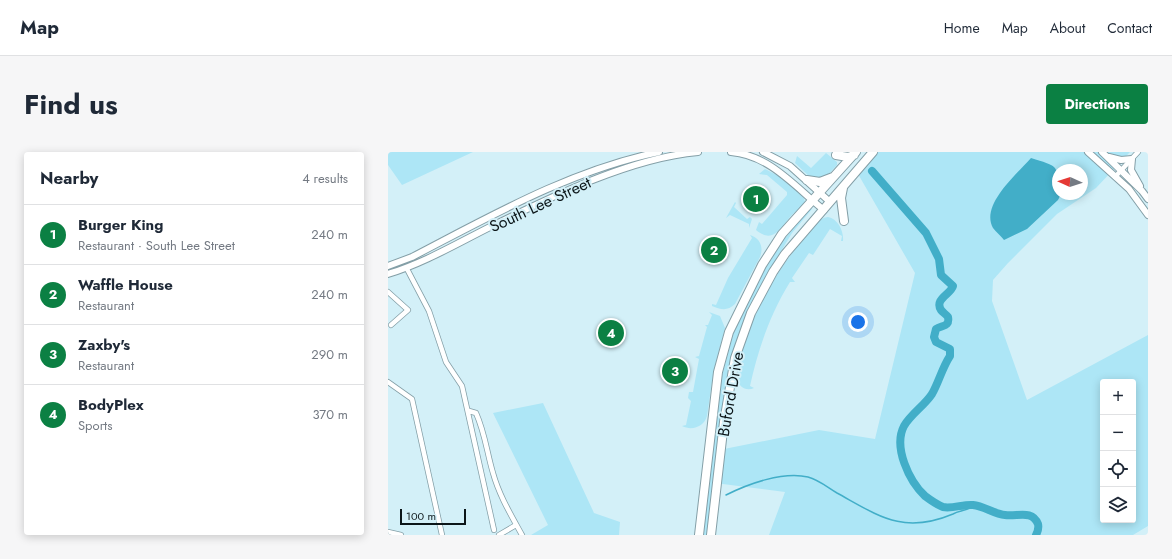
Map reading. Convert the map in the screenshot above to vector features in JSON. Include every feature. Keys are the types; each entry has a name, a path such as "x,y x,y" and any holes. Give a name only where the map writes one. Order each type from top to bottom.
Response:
{"highway":[{"name":"Buford Drive","path":"711,535 731,374 743,333 772,272 873,152"},
{"name":"Buford Drive","path":"699,535 718,372 724,345 743,300 770,251 792,222 820,194 855,154"},
{"path":"806,180 812,182 824,182 839,173 839,160 836,155 848,157 855,154"},
{"path":"844,186 841,198 844,221"}],"main road":[{"name":"South Lee Street","path":"388,266 412,257 555,186 625,160 659,152"},
{"name":"South Lee Street","path":"388,274 407,269 490,227 590,180 648,162 698,152"},
{"path":"732,152 749,156 784,174 824,210"},
{"path":"1088,152 1129,189 1148,215"},
{"path":"1102,152 1142,191 1148,199"},
{"path":"766,153 790,166 830,202"},
{"path":"1108,157 1121,160 1132,159 1131,170 1142,191"}],"street":[{"path":"1115,176 1138,152"},
{"path":"762,162 766,153"},
{"path":"407,269 429,311 446,362 462,386 469,411 494,530"},
{"path":"388,292 408,310 391,325"},
{"path":"388,382 412,398 442,535"},
{"path":"469,411 476,413 484,431 493,473 522,535"},
{"path":"499,535 516,525"},
{"path":"388,532 401,535"}],"shaded area":[{"path":"388,152 473,152 402,185 388,165"},
{"path":"867,152 1130,152 1096,188 1088,193 1088,164 1052,164 1052,200 1078,200 1057,214 993,280 992,301 1027,400 1148,335 1148,526 1133,535 769,535 785,492 715,483 708,535 704,535 705,504 720,383 736,324 759,275 778,246 811,208 812,209 792,233 763,281 745,319 719,450 819,430 875,439 915,273 854,167"},
{"path":"826,153 837,162 837,165 825,178 812,179 795,163 797,156 811,168"},
{"path":"1031,158 1047,163 1052,165 1052,200 1058,200 1027,229 1004,240 993,228 990,219 991,210 996,200 1009,181"},
{"path":"765,169 783,178 794,186 803,196 805,202 778,232 768,236 756,230 759,222 762,224 787,195 787,192 767,175 759,174"},
{"path":"735,202 734,207 747,219 750,217 752,219 749,228 749,224 730,215 726,218"},
{"path":"828,217 835,220 840,226 843,237 843,241 841,241 842,236 830,229 813,255 809,253 792,278 795,282 790,282 776,307 761,346 750,386 754,388 744,388 737,381 737,374 747,337 762,300 782,267 794,251 821,219"},
{"path":"750,235 759,241 762,250 760,257 735,304 730,308 724,309 712,306 712,304 716,305 728,278 752,238"},
{"path":"709,312 720,316 725,328 714,369 707,416 703,423 697,427 690,428 682,426 686,425 691,401 688,398 689,392 693,392 699,359 695,357 699,356 707,327 705,325 708,325 712,315"},
{"path":"543,403 594,513 620,522 619,535 531,535 548,525 493,413"}],"waterway":[{"path":"872,171 926,233 939,259 941,275 953,286 941,300 939,306 948,317 948,323 936,329 934,337 936,342 950,349 950,356 932,394 907,422 901,434 900,444 908,473 913,482 925,496 943,507 973,505 1001,514 1028,515 1035,519 1038,524 1036,535"},
{"path":"726,495 755,483 777,477 798,476 816,480 866,509 892,520 905,523 920,523 935,520 968,509 975,505"}],"place":[{"name":"Burger King","path":"756,199"},
{"name":"Waffle House","path":"714,250"},
{"name":"BodyPlex","path":"611,333"},
{"name":"Zaxby's","path":"675,371"}]}
